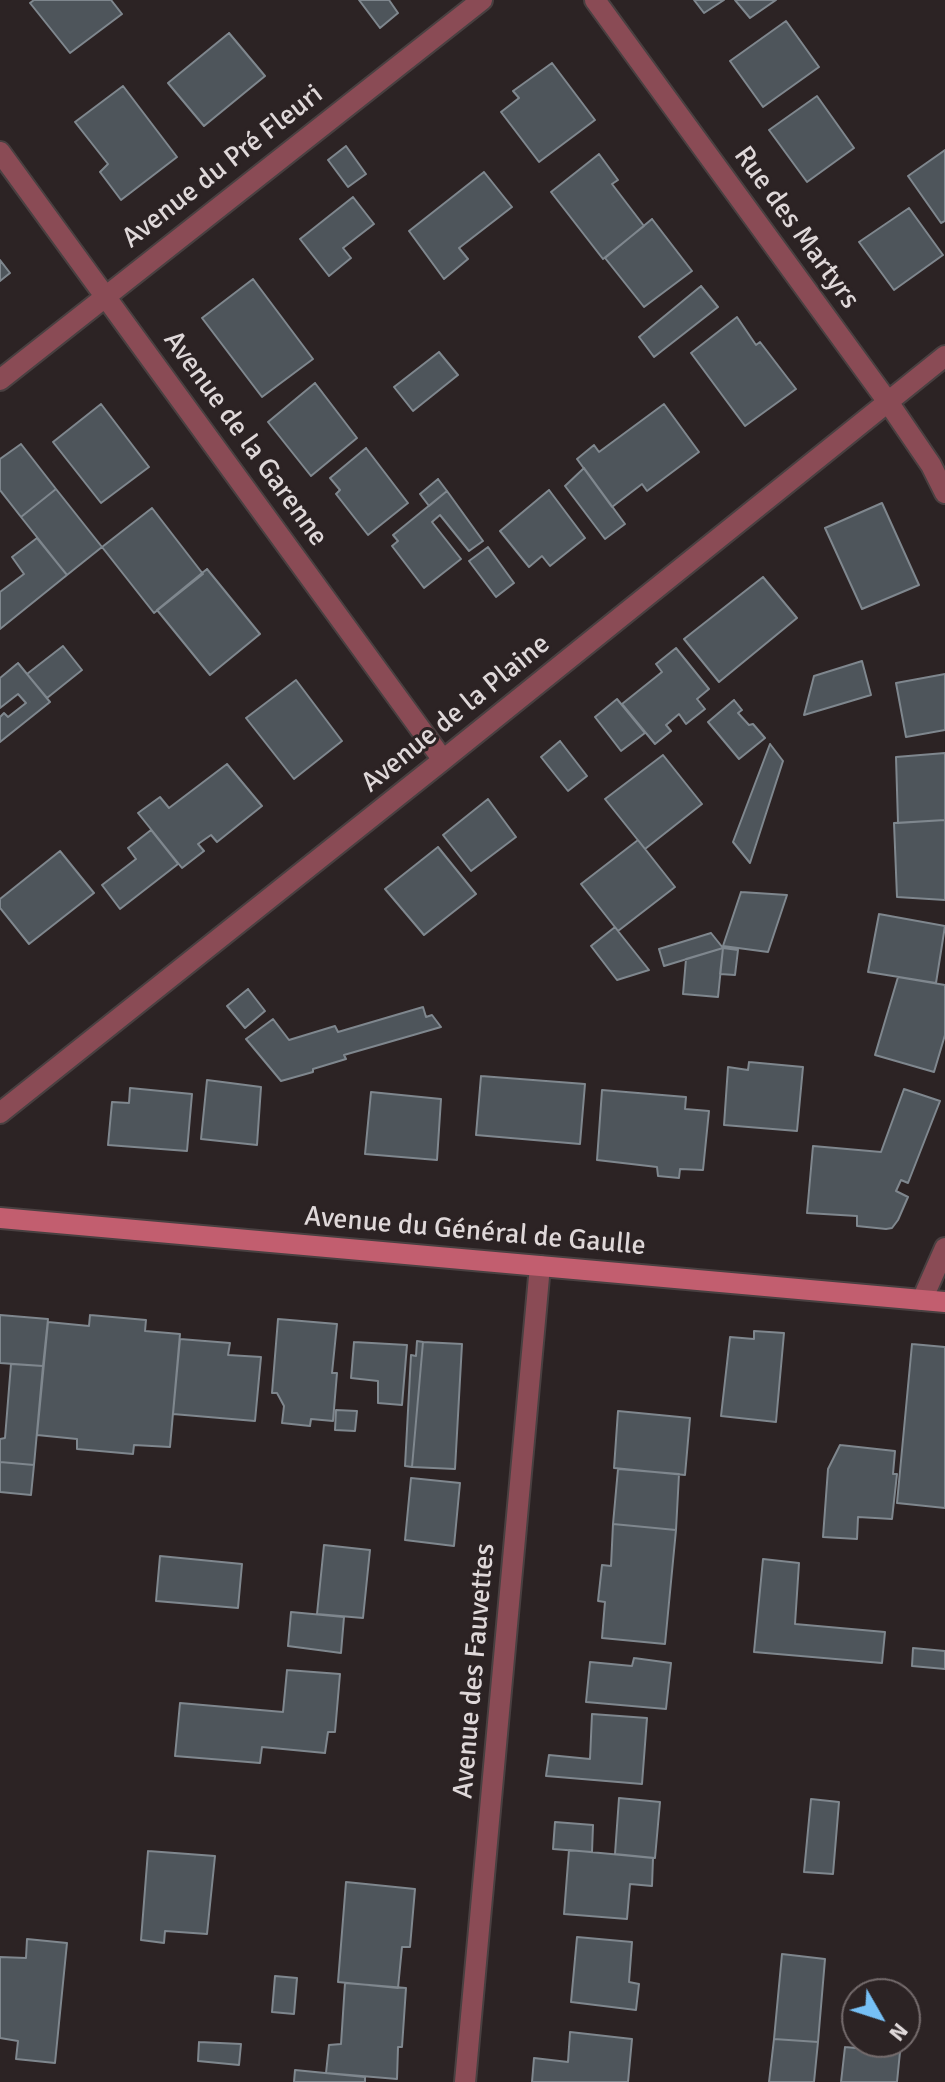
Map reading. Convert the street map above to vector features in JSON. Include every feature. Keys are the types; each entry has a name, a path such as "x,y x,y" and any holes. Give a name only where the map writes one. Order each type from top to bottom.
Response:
{"street":[{"name":"Avenue du Pré Fleuri","path":"0,380 482,0"},
{"name":"Rue des Martyrs","path":"595,0 888,402 931,465 945,493"},
{"name":"Avenue de la Garenne","path":"0,152 443,760"},
{"name":"Avenue de la Plaine","path":"0,1113 945,356"},
{"name":"Avenue du Général de Gaulle","path":"0,1218 945,1302"},
{"path":"922,1300 945,1248"},
{"name":"Avenue des Fauvettes","path":"465,2082 540,1266"}],"building":[{"path":"34,0 111,0 122,14 70,53 30,3"},
{"path":"359,0 389,0 398,13 380,28"},
{"path":"694,0 724,0 704,13"},
{"path":"735,0 776,0 750,18"},
{"path":"786,21 819,67 763,107 730,61"},
{"path":"229,33 265,76 204,126 168,83"},
{"path":"552,63 595,120 539,162 501,112 519,98 513,91"},
{"path":"123,86 177,157 121,200 100,172 108,164 75,122"},
{"path":"817,96 854,148 807,182 769,130"},
{"path":"346,146 366,174 348,187 328,160"},
{"path":"945,150 945,221 941,223 908,176"},
{"path":"599,154 618,180 612,184 644,226 603,259 551,192"},
{"path":"484,172 512,207 459,248 468,259 444,279 409,231"},
{"path":"353,197 374,224 343,248 351,258 329,276 300,239"},
{"path":"909,208 943,255 894,290 859,242"},
{"path":"652,219 692,271 644,307 605,258"},
{"path":"0,260 10,273 0,281"},
{"path":"253,279 313,359 262,397 202,318"},
{"path":"701,286 718,307 654,357 639,337"},
{"path":"737,317 756,345 760,342 796,389 745,426 691,353"},
{"path":"439,352 458,375 413,411 394,387"},
{"path":"315,383 357,438 311,476 268,422"},
{"path":"101,404 149,467 101,503 53,442"},
{"path":"664,404 699,452 647,491 642,484 612,507 577,459 594,445 599,452"},
{"path":"21,444 56,489 21,517 0,490 0,459"},
{"path":"366,448 408,503 368,535 336,494 340,490 330,478"},
{"path":"584,468 625,524 605,539 565,486"},
{"path":"438,479 447,491 429,506 420,494"},
{"path":"56,489 102,547 67,575 21,517"},
{"path":"549,490 585,538 550,566 542,556 529,567 500,531"},
{"path":"447,491 483,541 469,551 440,515 432,522 461,559 424,588 392,546 398,541 393,535"},
{"path":"882,503 919,585 862,609 825,528"},
{"path":"152,508 203,574 154,613 102,547"},
{"path":"37,538 67,575 0,629 0,592 24,574 12,557"},
{"path":"488,547 514,583 496,597 469,561"},
{"path":"207,569 260,634 210,675 157,610"},
{"path":"763,577 797,618 719,682 684,639"},
{"path":"63,646 82,670 47,698 27,674"},
{"path":"676,648 709,689 697,699 705,709 686,724 679,714 666,725 671,731 655,744 622,704 662,672 656,664"},
{"path":"862,661 871,695 804,715 814,676"},
{"path":"18,663 50,702 0,742 0,717 4,713 8,717 26,703 18,694 0,708 0,678"},
{"path":"945,674 945,730 906,737 896,683"},
{"path":"296,680 342,741 294,779 246,718"},
{"path":"617,699 645,733 621,751 595,717"},
{"path":"734,700 742,710 738,713 765,738 739,759 708,722"},
{"path":"560,741 587,776 568,791 541,757"},
{"path":"770,744 783,761 750,863 733,842"},
{"path":"945,753 945,820 898,823 896,757"},
{"path":"663,755 702,804 645,849 605,799"},
{"path":"227,764 262,806 217,842 211,835 198,844 204,851 182,868 138,813 160,797 169,808"},
{"path":"488,799 516,837 471,871 443,835"},
{"path":"945,820 945,900 897,897 894,823"},
{"path":"151,830 178,864 120,909 102,885 136,859 128,848"},
{"path":"638,840 675,887 618,931 581,884"},
{"path":"438,847 476,894 424,935 385,889"},
{"path":"60,851 94,893 29,944 0,908 0,899"},
{"path":"741,892 787,895 768,952 723,946"},
{"path":"879,914 945,926 936,983 868,972"},
{"path":"615,927 649,970 617,980 591,946"},
{"path":"711,933 723,948 664,966 659,949"},
{"path":"723,948 738,950 735,975 720,974"},
{"path":"723,948 718,997 683,994 686,959"},
{"path":"898,977 945,985 945,1035 934,1072 875,1055"},
{"path":"248,989 265,1011 245,1028 227,1006"},
{"path":"423,1007 426,1017 432,1015 441,1027 344,1055 346,1059 281,1081 246,1039 273,1019 289,1040 335,1026 338,1032"},
{"path":"749,1062 803,1067 797,1131 724,1125 728,1067 748,1070"},
{"path":"481,1076 585,1084 580,1144 476,1135"},
{"path":"207,1080 261,1087 257,1145 201,1139"},
{"path":"130,1088 192,1094 187,1151 108,1145 112,1102 129,1103"},
{"path":"904,1089 940,1101 908,1183 901,1180 896,1191 908,1197 892,1228 857,1226 857,1216 807,1213 813,1146 881,1152"},
{"path":"602,1090 686,1097 685,1109 709,1111 703,1170 680,1169 679,1178 658,1176 657,1167 597,1160"},
{"path":"371,1092 441,1099 437,1160 365,1154"},
{"path":"0,1315 48,1319 43,1366 0,1363"},
{"path":"90,1315 146,1320 145,1331 180,1334 170,1447 134,1445 133,1454 77,1449 77,1439 37,1435 48,1322 89,1326"},
{"path":"278,1319 337,1324 332,1373 337,1373 333,1421 311,1419 310,1426 282,1423 284,1406 277,1393 272,1393"},
{"path":"754,1331 784,1333 776,1422 721,1416 730,1337 754,1339"},
{"path":"180,1339 230,1343 228,1355 261,1357 255,1421 173,1414"},
{"path":"417,1341 423,1342 412,1467 405,1466 411,1355 416,1356"},
{"path":"354,1342 407,1345 402,1405 378,1403 378,1381 351,1378"},
{"path":"423,1342 462,1344 455,1469 412,1467"},
{"path":"912,1344 945,1347 945,1508 897,1503"},
{"path":"11,1364 43,1366 34,1465 0,1462 0,1439 5,1438"},
{"path":"336,1410 357,1411 355,1431 335,1430"},
{"path":"618,1411 690,1418 685,1475 614,1468"},
{"path":"840,1445 895,1451 893,1474 897,1474 892,1519 858,1517 857,1539 823,1537 828,1469"},
{"path":"0,1462 34,1465 31,1495 0,1492"},
{"path":"618,1469 679,1474 676,1530 613,1524"},
{"path":"411,1478 460,1483 454,1546 405,1540"},
{"path":"613,1524 676,1530 665,1644 602,1638 605,1602 598,1601 602,1565 611,1566"},
{"path":"324,1545 370,1550 363,1618 317,1614"},
{"path":"160,1556 242,1564 238,1608 156,1601"},
{"path":"763,1559 799,1563 795,1624 885,1632 882,1663 754,1652"},
{"path":"291,1612 344,1617 341,1653 288,1646"},
{"path":"913,1648 945,1651 945,1669 912,1666"},
{"path":"634,1658 671,1663 666,1709 586,1702 590,1662 632,1666"},
{"path":"287,1670 340,1674 335,1732 328,1732 325,1753 262,1747 260,1763 175,1756 180,1703 283,1712"},
{"path":"592,1714 647,1718 642,1784 546,1776 549,1755 590,1759"},
{"path":"619,1798 660,1802 655,1858 615,1854"},
{"path":"811,1799 839,1802 833,1874 804,1872"},
{"path":"555,1822 593,1825 592,1852 553,1849"},
{"path":"569,1850 653,1858 652,1886 630,1884 627,1919 564,1914"},
{"path":"148,1851 215,1856 207,1934 165,1931 164,1943 141,1940"},
{"path":"346,1882 415,1889 410,1947 402,1947 398,1988 338,1982"},
{"path":"577,1937 632,1942 629,1982 639,1984 636,2010 571,2002"},
{"path":"27,1939 67,1943 55,2063 16,2059 18,2041 0,2038 0,1957 26,1958"},
{"path":"782,1954 825,1959 818,2042 774,2039"},
{"path":"275,1976 297,1978 294,2014 272,2012"},
{"path":"345,1983 406,1988 397,2079 326,2073 329,2045 341,2044"},
{"path":"570,2032 632,2039 628,2082 532,2082 534,2058 568,2062"},
{"path":"774,2039 818,2042 814,2082 769,2082"},
{"path":"199,2042 241,2044 239,2065 198,2061"},
{"path":"844,2058 899,2058 897,2082 841,2082"},
{"path":"295,2070 365,2077 365,2082 294,2082"}]}
